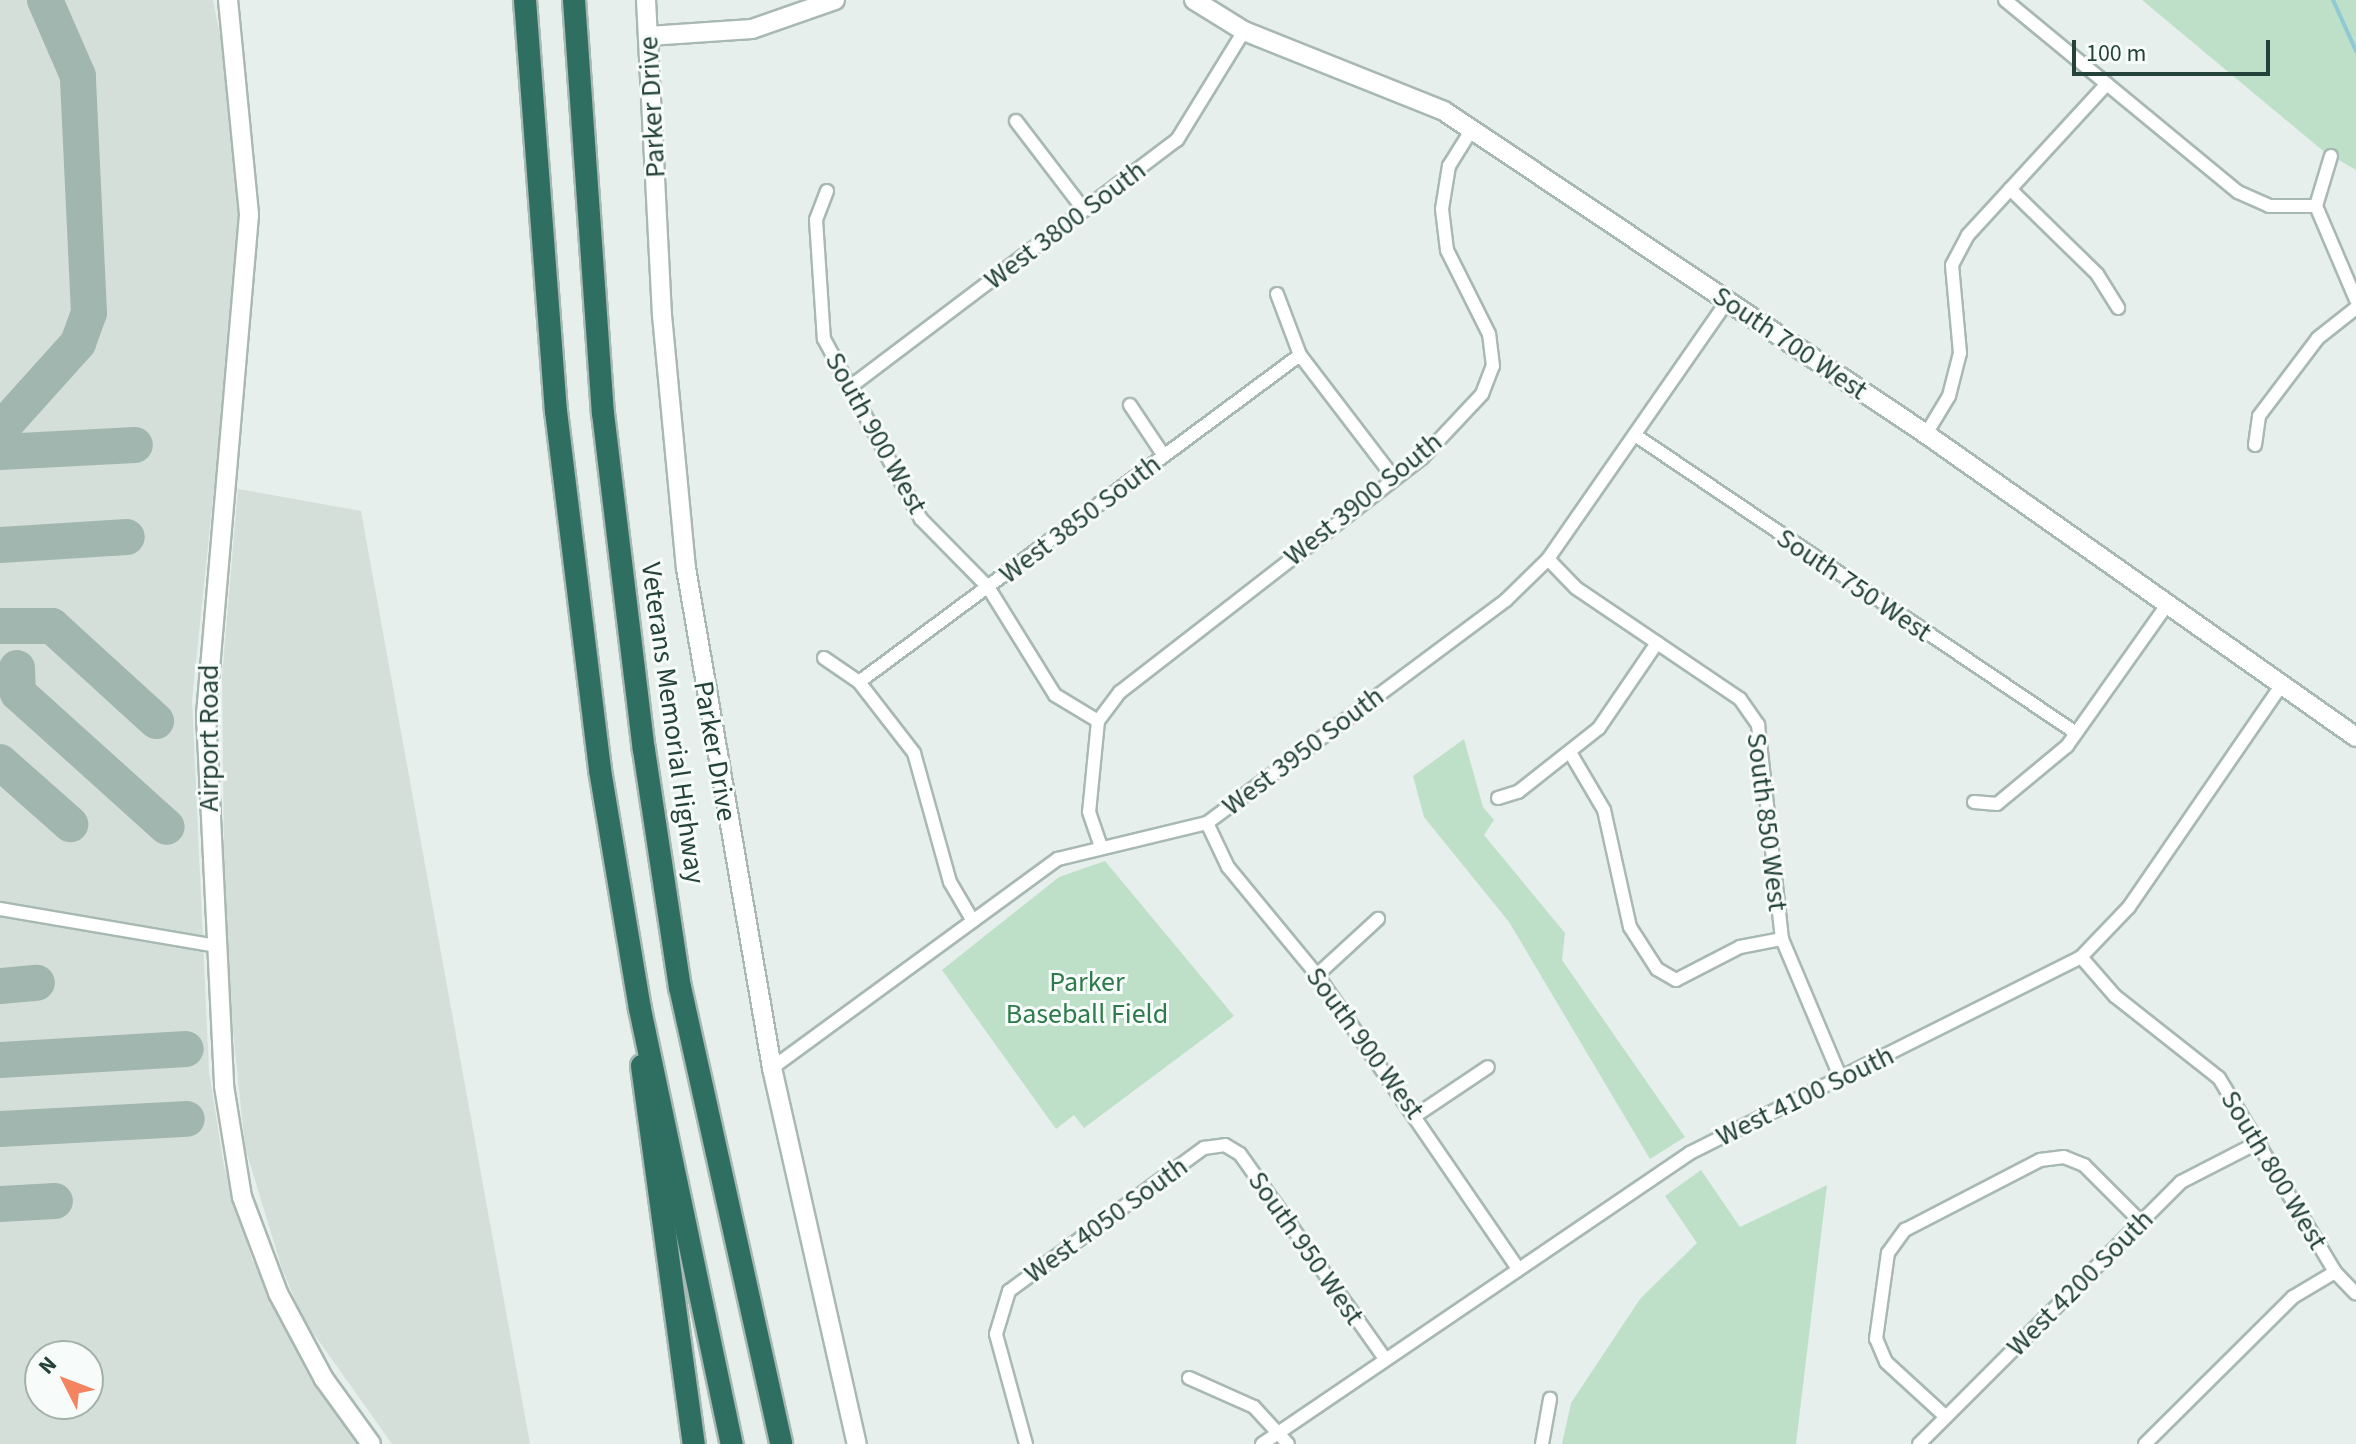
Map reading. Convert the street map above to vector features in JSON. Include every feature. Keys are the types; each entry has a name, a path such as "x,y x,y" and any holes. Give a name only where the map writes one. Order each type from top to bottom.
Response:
{"highway":[{"path":"525,0 577,603 640,1009 732,1444"},
{"name":"Veterans Memorial Highway","path":"574,0 603,413 644,750 680,987 781,1444"},
{"path":"640,1009 643,1110 694,1444"}],"street":[{"name":"Airport Road","path":"228,0 249,215 207,690 224,1086 242,1197 306,1349 371,1444"},
{"name":"Parker Drive","path":"646,0 662,315 686,568 772,1068 857,1444"},
{"path":"649,36 752,29 835,0"},
{"name":"South 700 West","path":"1194,0 1244,31 1444,111 1926,434 2356,737"},
{"path":"2005,0 2238,192 2269,206 2316,206"},
{"name":"West 3800 South","path":"850,387 1177,140 1244,31"},
{"path":"1926,434 1949,396 1960,353 1952,265 1968,235 2107,84"},
{"path":"1016,121 1084,210"},
{"name":"West 3900 South","path":"1098,721 1120,692 1394,478 1482,394 1493,366 1489,334 1447,250 1442,209 1449,166 1472,129"},
{"path":"2331,156 2316,206 2356,300"},
{"path":"2010,189 2097,274 2118,308"},
{"name":"South 900 West","path":"827,191 816,220 824,339 921,519 988,587 1055,695 1098,721"},
{"path":"1277,294 1300,355 1394,478"},
{"name":"West 3950 South","path":"772,1068 1058,859 1101,846 1207,823 1506,600 1548,559 1727,301"},
{"path":"2255,445 2259,416 2318,338 2356,308"},
{"name":"West 3850 South","path":"859,682 1300,355"},
{"path":"1130,405 1164,456"},
{"name":"South 750 West","path":"1635,435 2076,733"},
{"name":"South 850 West","path":"1548,559 1576,588 1740,699 1758,725 1782,939 1841,1079"},
{"path":"1974,802 1997,804 2076,733 2167,605"},
{"path":"1498,798 1571,754 1599,728 1657,643"},
{"path":"824,658 859,682 914,753 950,882 973,921"},
{"name":"West 4100 South","path":"1262,1444 1383,1356 1690,1153 2081,957 2129,907 2281,686"},
{"path":"1098,721 1089,812 1101,846"},
{"path":"1571,754 1604,810 1630,927 1657,969 1676,980 1740,947 1782,939"},
{"name":"South 900 West","path":"1207,823 1228,867 1317,975 1418,1114 1518,1269"},
{"path":"0,909 216,946"},
{"path":"1317,975 1378,919"},
{"name":"South 800 West","path":"2081,957 2115,996 2219,1078 2335,1272 2356,1294"},
{"path":"1418,1114 1488,1067"},
{"name":"West 4200 South","path":"1919,1444 2181,1182 2257,1143"},
{"name":"West 4050 South","path":"1026,1444 996,1334 998,1311 1009,1291 1204,1148 1225,1145"},
{"name":"South 950 West","path":"1225,1145 1240,1154 1383,1356"},
{"path":"1946,1417 1886,1362 1876,1339 1888,1253 1905,1230 2040,1160 2064,1157 2084,1165 2141,1222"},
{"path":"2145,1444 2293,1297 2335,1272"},
{"path":"1189,1378 1235,1395 1288,1444"},
{"path":"1542,1444 1550,1399"}],"shaded area":[{"path":"0,0 213,0 241,140 238,258 192,700 209,1071 224,1166 252,1259 312,1382 359,1444 0,1444"},
{"path":"238,489 361,511 530,1444 392,1444 304,1320 282,1269 245,1147 225,953 222,676"}],"green space":[{"path":"2142,0 2356,0 2356,170 2322,150"},
{"path":"1464,739 1483,807 1494,820 1484,835 1565,933 1562,960 1685,1137 1650,1159 1509,922 1424,817 1413,776"},
{"name":"Parker Baseball Field","path":"1105,861 1234,1016 1084,1128 1074,1115 1056,1129 942,970 1059,877"},
{"path":"1701,1170 1740,1227 1827,1185 1796,1444 1562,1444 1571,1403 1640,1299 1697,1243 1665,1196"}],"waterway":[{"path":"2333,0 2356,51"}],"taxiway":[{"path":"0,430 78,343 89,313 78,76 45,0"},
{"path":"0,452 135,445"},
{"path":"0,545 127,537"},
{"path":"0,626 52,626 156,721"},
{"path":"17,668 18,693 167,827"},
{"path":"0,762 70,824"},
{"path":"0,986 37,983"},
{"path":"0,1060 186,1049"},
{"path":"0,1129 187,1119"},
{"path":"0,1204 55,1201"}]}
